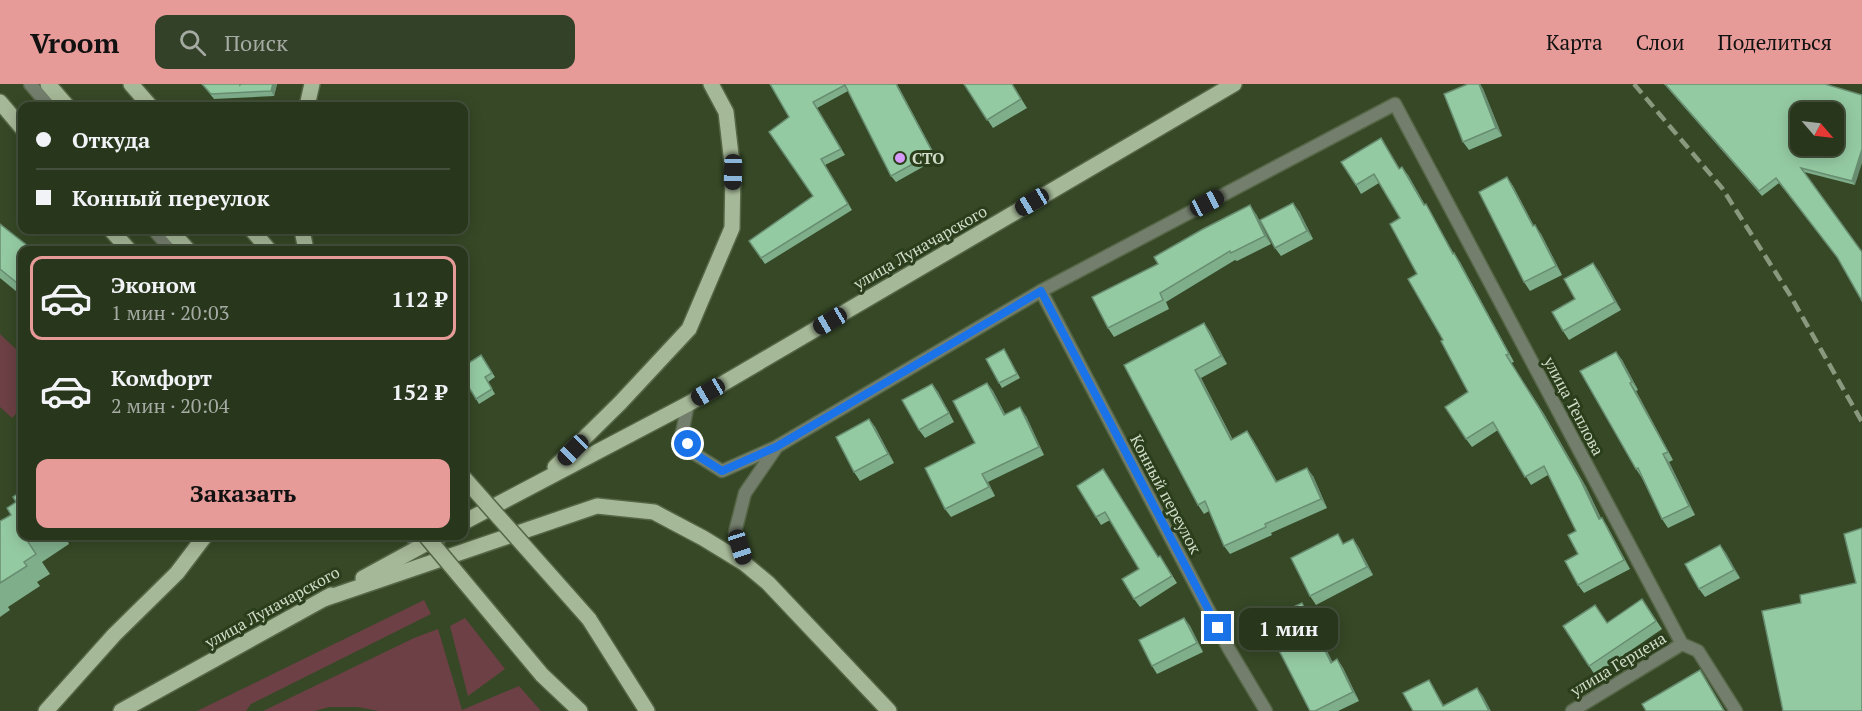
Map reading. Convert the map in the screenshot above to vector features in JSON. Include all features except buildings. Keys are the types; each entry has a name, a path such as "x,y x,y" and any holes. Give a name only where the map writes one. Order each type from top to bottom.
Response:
{"main road":[{"path":"48,84 64,102"},
{"path":"131,84 147,102"},
{"path":"308,102 312,84"},
{"path":"545,478 620,403 689,329 732,228 733,172 726,111 711,84"},
{"name":"улица Луначарского","path":"468,520 688,404 1234,84"},
{"path":"0,102 18,123"},
{"path":"115,234 125,246"},
{"path":"174,234 184,246"},
{"path":"255,234 266,246"},
{"path":"468,483 589,619 647,711"},
{"path":"324,599 597,506 654,512 744,563 768,583 889,711"},
{"path":"46,711 114,635 177,573 202,540"},
{"name":"улица Луначарского","path":"121,711 324,599 417,540"},
{"path":"420,540 542,675 580,711"}],"street":[{"path":"30,84 46,102"},
{"name":"улица Теплова","path":"1041,291 1395,104 1682,644 1698,651 1736,711"},
{"path":"157,234 167,246"},
{"path":"688,404 682,433 695,454 722,471 776,447 1041,291"},
{"name":"Конный переулок","path":"1041,291 1229,649 1266,711"},
{"path":"744,563 735,532 742,503 745,493 776,447"},
{"name":"улица Герцена","path":"1572,711 1682,644"}],"shaded area":[{"path":"0,334 18,351 18,411 12,418 0,407"},
{"path":"424,600 431,614 251,704 246,711 197,711"},
{"path":"465,618 505,669 468,696 450,626"},
{"path":"438,629 462,710 519,686 541,711 379,711 357,707 329,707 315,711 263,711 414,638"}],"railway":[{"path":"1634,84 1722,188 1790,295 1862,422"}],"place":[{"name":"СТО","path":"900,158"}],"route":[{"path":"688,444 695,454 722,471 776,447 1041,291 1218,628"}]}
